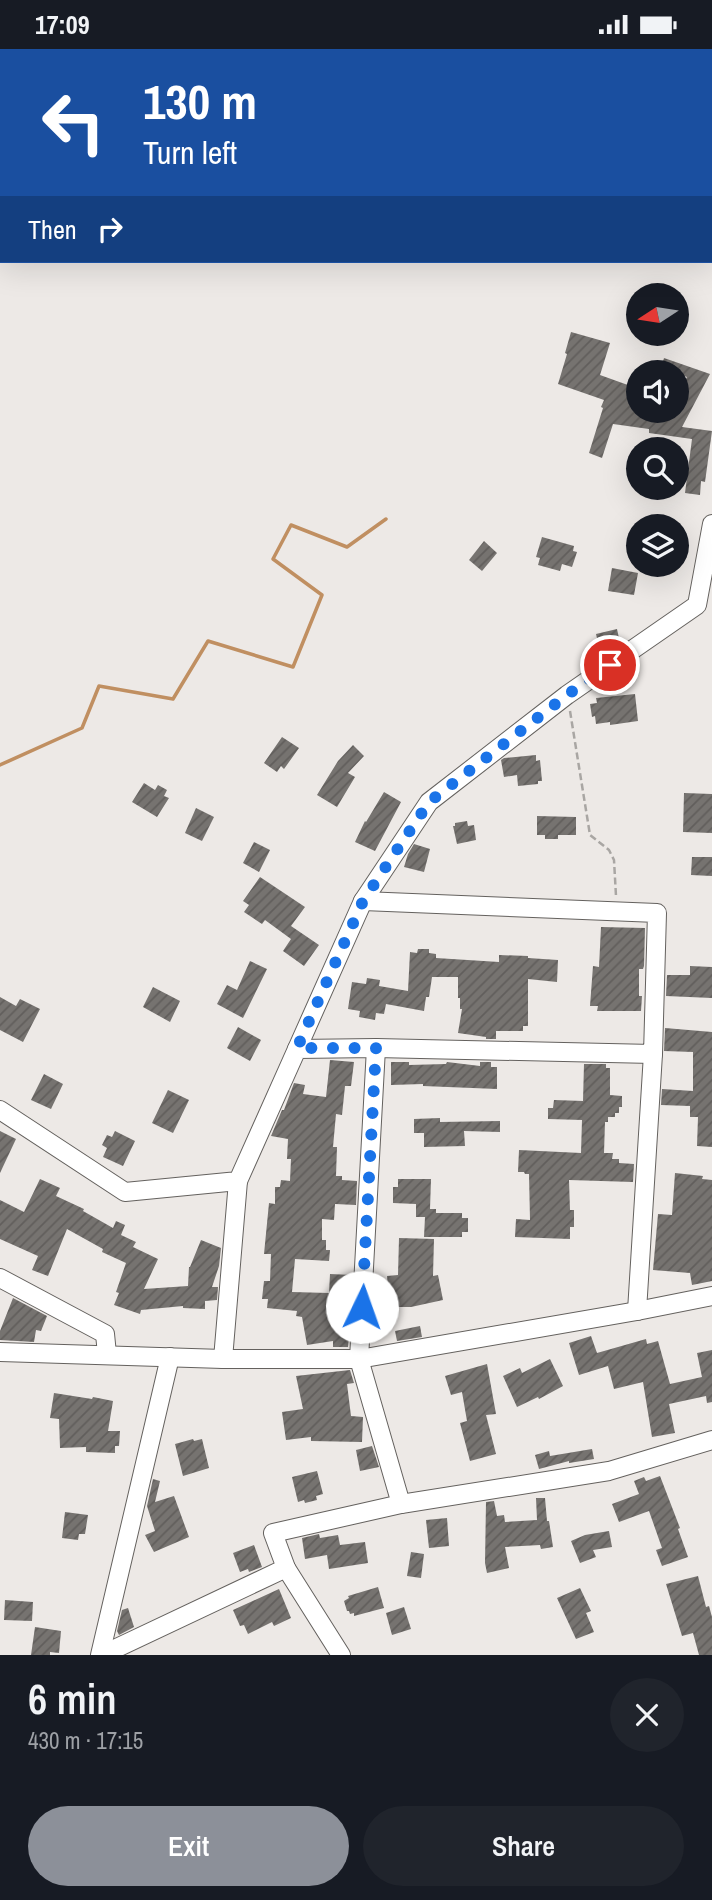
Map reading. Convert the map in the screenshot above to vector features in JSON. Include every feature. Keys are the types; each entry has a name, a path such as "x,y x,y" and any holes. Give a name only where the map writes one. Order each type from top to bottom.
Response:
{"street":[{"path":"223,1359 238,1181 363,901 429,802 567,695 696,605 712,524"},
{"path":"363,901 657,913 653,1054 637,1311"},
{"path":"297,1048 653,1054"},
{"path":"376,1048 359,1359 401,1504"},
{"path":"0,1110 125,1192 238,1181"},
{"path":"0,1277 105,1333 107,1354"},
{"path":"0,1352 223,1359 359,1359 712,1296"},
{"path":"101,1655 170,1357"},
{"path":"341,1655 286,1568 273,1533 401,1504 609,1471 712,1440"},
{"path":"101,1655 286,1568"}],"path":[{"path":"567,695 590,835 610,850 614,860 616,896 622,912"}],"building":[{"path":"571,332 610,343 600,375 626,384 626,423 684,423 682,427 712,431 705,482 701,481 700,495 689,494 692,439 689,437 649,433 649,429 613,424 602,458 589,453 604,400 558,384 567,354 565,353"},
{"path":"689,367 710,374 689,414"},
{"path":"542,537 574,546 573,551 577,552 572,567 562,564 560,571 538,565 540,558 536,557"},
{"path":"484,541 497,553 482,571 469,560"},
{"path":"612,568 626,571 626,577 637,577 634,595 608,591"},
{"path":"617,629 620,643 599,647 596,634"},
{"path":"635,694 638,721 596,724 590,704 597,703 596,698"},
{"path":"282,737 299,748 284,769 281,766 277,772 264,763"},
{"path":"353,745 364,756 348,773 355,777 337,807 317,795 338,761"},
{"path":"536,755 536,761 540,760 542,781 538,781 538,784 518,786 517,775 504,777 501,760"},
{"path":"144,783 155,790 158,785 167,790 164,796 169,798 157,817 132,802"},
{"path":"384,792 401,802 375,851 355,842"},
{"path":"684,793 712,794 712,833 683,832"},
{"path":"196,808 214,817 202,841 185,833"},
{"path":"537,816 576,817 576,835 558,835 558,839 545,839 545,835 537,835"},
{"path":"467,821 468,826 474,825 476,840 457,844 453,826 455,823"},
{"path":"254,842 270,850 259,872 243,863"},
{"path":"414,844 430,849 424,872 404,867"},
{"path":"692,857 712,857 712,876 691,875"},
{"path":"260,877 305,907 291,926 319,945 304,966 283,951 291,939 265,920 262,924 244,912 249,905 243,901"},
{"path":"601,927 645,928 644,966 639,969 641,1011 597,1011 598,1006 590,1006 593,966 599,967"},
{"path":"418,949 429,949 429,953 436,954 436,958 499,962 499,955 558,960 557,982 528,979 528,1026 523,1026 523,1031 496,1031 496,1039 458,1033 462,1009 458,998 458,977 432,977 424,1011 386,1004 384,1014 376,1013 375,1020 359,1017 360,1011 348,1009 352,982 366,984 367,978 380,980 379,986 408,991 410,952 417,953"},
{"path":"250,961 267,969 243,1018 217,1004 227,985 237,990"},
{"path":"690,966 712,967 712,998 666,996 667,975 690,975"},
{"path":"153,987 180,1001 170,1022 143,1007"},
{"path":"0,997 16,1006 20,999 40,1009 23,1042 0,1030"},
{"path":"238,1027 261,1040 250,1061 227,1048"},
{"path":"665,1028 712,1032 712,1147 697,1146 698,1117 690,1117 690,1106 661,1105 662,1089 693,1091 693,1052 664,1051"},
{"path":"330,1060 354,1062 351,1086 345,1086 342,1115 336,1114 333,1147 337,1147 336,1176 342,1176 342,1180 357,1181 356,1205 335,1204 334,1220 322,1219 322,1240 326,1240 326,1250 330,1250 329,1261 295,1259 292,1292 329,1293 330,1274 352,1275 352,1286 346,1286 344,1336 349,1336 348,1347 333,1347 333,1341 307,1345 302,1317 296,1316 297,1311 267,1308 268,1299 262,1299 264,1281 270,1281 271,1254 264,1254 269,1203 275,1204 275,1187 280,1187 281,1180 290,1181 288,1139 271,1136 294,1083 305,1085 303,1094 326,1097"},
{"path":"391,1062 409,1062 409,1065 447,1062 480,1066 480,1062 491,1062 491,1067 497,1067 497,1089 423,1084 391,1085"},
{"path":"584,1064 606,1064 606,1068 610,1068 610,1095 622,1096 619,1113 615,1113 615,1117 608,1117 608,1122 605,1122 604,1153 613,1153 612,1159 619,1159 619,1163 634,1164 633,1182 569,1180 570,1210 574,1210 574,1227 570,1227 570,1239 515,1237 516,1219 530,1220 529,1174 518,1172 519,1150 581,1153 582,1120 548,1119 548,1108 553,1108 554,1100 583,1101"},
{"path":"44,1074 63,1084 51,1109 31,1100"},
{"path":"168,1090 189,1100 173,1133 152,1123"},
{"path":"440,1118 440,1122 500,1121 500,1132 464,1131 465,1146 424,1147 424,1133 414,1133 414,1119"},
{"path":"0,1131 16,1139 0,1173"},
{"path":"115,1131 135,1141 123,1166 103,1157 107,1148 102,1145 107,1135 112,1137"},
{"path":"675,1173 703,1176 702,1179 712,1180 712,1281 692,1285 690,1273 653,1270 658,1214 672,1215"},
{"path":"40,1179 60,1188 56,1196 84,1209 83,1211 113,1228 116,1221 125,1225 121,1235 136,1242 133,1247 158,1259 144,1289 188,1286 189,1267 201,1240 221,1248 212,1287 218,1287 217,1300 205,1301 205,1309 183,1306 141,1310 140,1314 114,1305 126,1263 102,1252 103,1249 67,1229 48,1276 32,1270 38,1256 0,1239 0,1200 24,1212"},
{"path":"398,1179 431,1179 430,1209 436,1209 436,1213 462,1213 462,1218 468,1218 468,1232 462,1232 462,1237 424,1237 425,1217 416,1217 416,1204 393,1203 393,1187 398,1187"},
{"path":"399,1238 434,1239 433,1276 438,1275 443,1300 411,1307 376,1307 376,1296 386,1296 387,1276 398,1275"},
{"path":"13,1298 47,1316 41,1331 36,1330 34,1342 0,1340 0,1331"},
{"path":"420,1326 422,1337 397,1341 395,1331"},
{"path":"591,1336 597,1353 646,1339 647,1344 658,1341 670,1384 702,1377 697,1353 712,1350 712,1402 707,1403 706,1396 669,1404 675,1433 652,1437 643,1382 614,1389 608,1366 579,1375 569,1343"},
{"path":"550,1359 563,1386 517,1407 503,1376 520,1368 522,1373"},
{"path":"487,1364 496,1414 486,1415 496,1454 470,1461 460,1423 467,1421 462,1392 451,1395 445,1376"},
{"path":"350,1370 354,1383 347,1384 351,1416 363,1417 362,1442 311,1441 311,1437 286,1440 282,1412 303,1409 296,1376"},
{"path":"54,1393 113,1401 108,1431 120,1431 119,1446 115,1446 115,1453 86,1452 86,1447 60,1448 59,1419 50,1418"},
{"path":"202,1439 209,1468 183,1476 175,1444"},
{"path":"372,1446 379,1467 360,1471 356,1450"},
{"path":"592,1449 594,1459 569,1461 539,1469 535,1455 549,1451 550,1456"},
{"path":"317,1471 323,1494 316,1496 317,1500 298,1502 292,1477"},
{"path":"660,1476 688,1557 662,1566 656,1550 662,1548 649,1511 619,1522 612,1504 639,1494 634,1481 644,1477 646,1481"},
{"path":"153,1479 160,1481 155,1502 174,1496 189,1537 154,1552 145,1535 155,1531 147,1506"},
{"path":"536,1498 545,1498 553,1547 505,1547 509,1568 487,1573 486,1502 494,1501 497,1516 504,1515 505,1522 537,1520"},
{"path":"65,1512 88,1515 85,1534 79,1534 78,1540 62,1538"},
{"path":"447,1518 449,1546 429,1548 426,1520"},
{"path":"609,1531 612,1547 593,1550 596,1557 580,1563 571,1541 585,1535"},
{"path":"319,1534 320,1538 338,1535 340,1545 365,1542 368,1563 329,1569 327,1555 305,1559 302,1538"},
{"path":"254,1545 262,1567 240,1572 233,1553"},
{"path":"411,1552 424,1554 421,1578 407,1576"},
{"path":"698,1576 706,1607 709,1606 712,1617 712,1655 699,1655 693,1633 682,1636 666,1584"},
{"path":"378,1587 384,1608 354,1616 354,1613 347,1611 344,1601 348,1596"},
{"path":"580,1588 591,1611 586,1613 594,1632 576,1639 557,1598"},
{"path":"279,1589 291,1618 274,1626 272,1622 248,1634 244,1625 240,1626 233,1610"},
{"path":"5,1600 33,1602 32,1621 4,1620"},
{"path":"404,1607 411,1629 392,1635 386,1613"},
{"path":"128,1608 134,1627 119,1635 117,1631 122,1610"},
{"path":"35,1627 61,1631 59,1653 31,1655"}],"waterway":[{"path":"0,765 82,728 99,686 173,699 208,641 293,667 322,595 273,559 291,525 347,547 386,519"}],"route":[{"path":"362,1307 376,1048 297,1048 363,901 429,802 610,665"}]}
